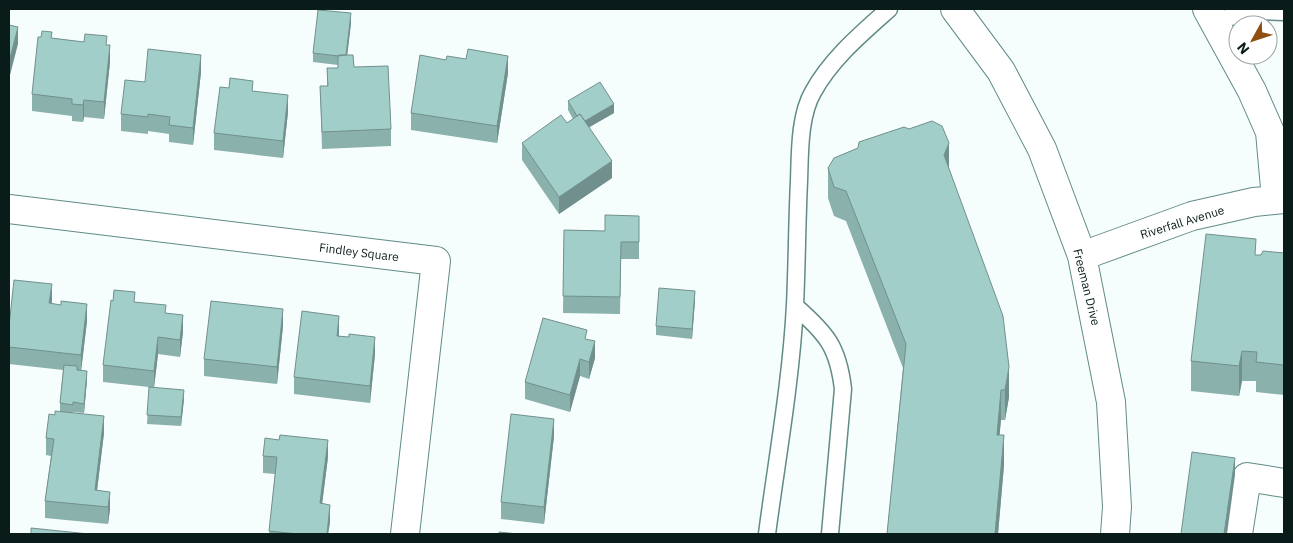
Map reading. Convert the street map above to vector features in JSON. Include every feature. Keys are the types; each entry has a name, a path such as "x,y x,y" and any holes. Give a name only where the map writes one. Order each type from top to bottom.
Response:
{"street":[{"name":"Freeman Drive","path":"955,9 1000,71 1042,148 1082,256 1111,402 1117,499 1115,534"},
{"path":"1210,15 1256,98 1270,132 1280,199"},
{"name":"Riverfall Avenue","path":"1082,256 1192,216 1254,202 1280,199"},
{"name":"Findley Square","path":"9,209 436,262 405,534"},
{"path":"1238,534 1247,477 1284,482"}],"lane":[{"path":"767,534 791,355 795,306 800,148 806,108 812,92 828,70 853,41 889,9"},
{"path":"1210,15 1258,11 1284,12"},
{"path":"795,306 819,327 834,349 841,367 844,389 830,534"}],"building":[{"path":"318,10 351,13 346,55 313,53"},
{"path":"9,25 18,27 9,62"},
{"path":"42,31 52,32 51,38 84,42 85,34 107,36 106,45 110,45 104,102 84,100 83,105 72,104 72,99 32,94 38,37 41,37"},
{"path":"148,49 201,55 193,128 169,125 170,117 148,114 148,117 121,114 125,80 145,82"},
{"path":"468,49 508,56 497,126 411,113 420,55 446,60 447,56 466,59"},
{"path":"338,55 353,55 354,67 388,66 391,129 322,132 320,86 328,86 327,68 338,68"},
{"path":"230,78 253,81 252,91 288,95 283,141 214,133 220,87 229,88"},
{"path":"600,82 614,104 585,121 580,114 577,116 568,101"},
{"path":"580,114 612,161 559,197 522,143 561,115 567,123"},
{"path":"932,121 942,126 949,143 944,155 1003,316 1009,367 1005,390 1001,390 997,435 1004,435 995,534 887,534 906,344 846,191 834,187 828,168 834,158 858,148 859,142 904,127 909,129"},
{"path":"605,215 639,216 639,242 621,242 620,297 563,296 564,230 605,231"},
{"path":"1206,234 1256,239 1255,255 1261,255 1263,251 1284,253 1284,365 1256,362 1257,352 1242,351 1239,366 1191,361"},
{"path":"14,280 52,284 49,303 61,305 61,301 87,304 81,355 9,347 9,326"},
{"path":"659,288 695,291 692,329 656,326"},
{"path":"114,290 135,292 134,302 166,305 165,313 183,315 180,340 158,337 154,371 103,365 111,300 113,301"},
{"path":"211,301 283,309 277,367 204,359"},
{"path":"302,311 339,316 337,336 349,337 349,334 375,337 370,386 294,377"},
{"path":"543,318 587,330 585,339 595,341 589,362 580,359 570,395 525,382"},
{"path":"64,365 77,366 77,370 87,371 84,404 73,402 73,405 60,403"},
{"path":"149,387 184,390 181,417 147,415"},
{"path":"55,411 104,416 95,490 110,492 108,507 45,501 54,439 46,438 49,414 55,415"},
{"path":"511,414 554,419 544,507 501,502"},
{"path":"280,435 328,440 320,503 330,505 327,534 269,531 277,457 263,456 265,438 279,440"},
{"path":"1192,452 1235,458 1224,534 1181,534"},
{"path":"31,528 89,534 31,534"},
{"path":"499,532 518,534 499,534"}]}
